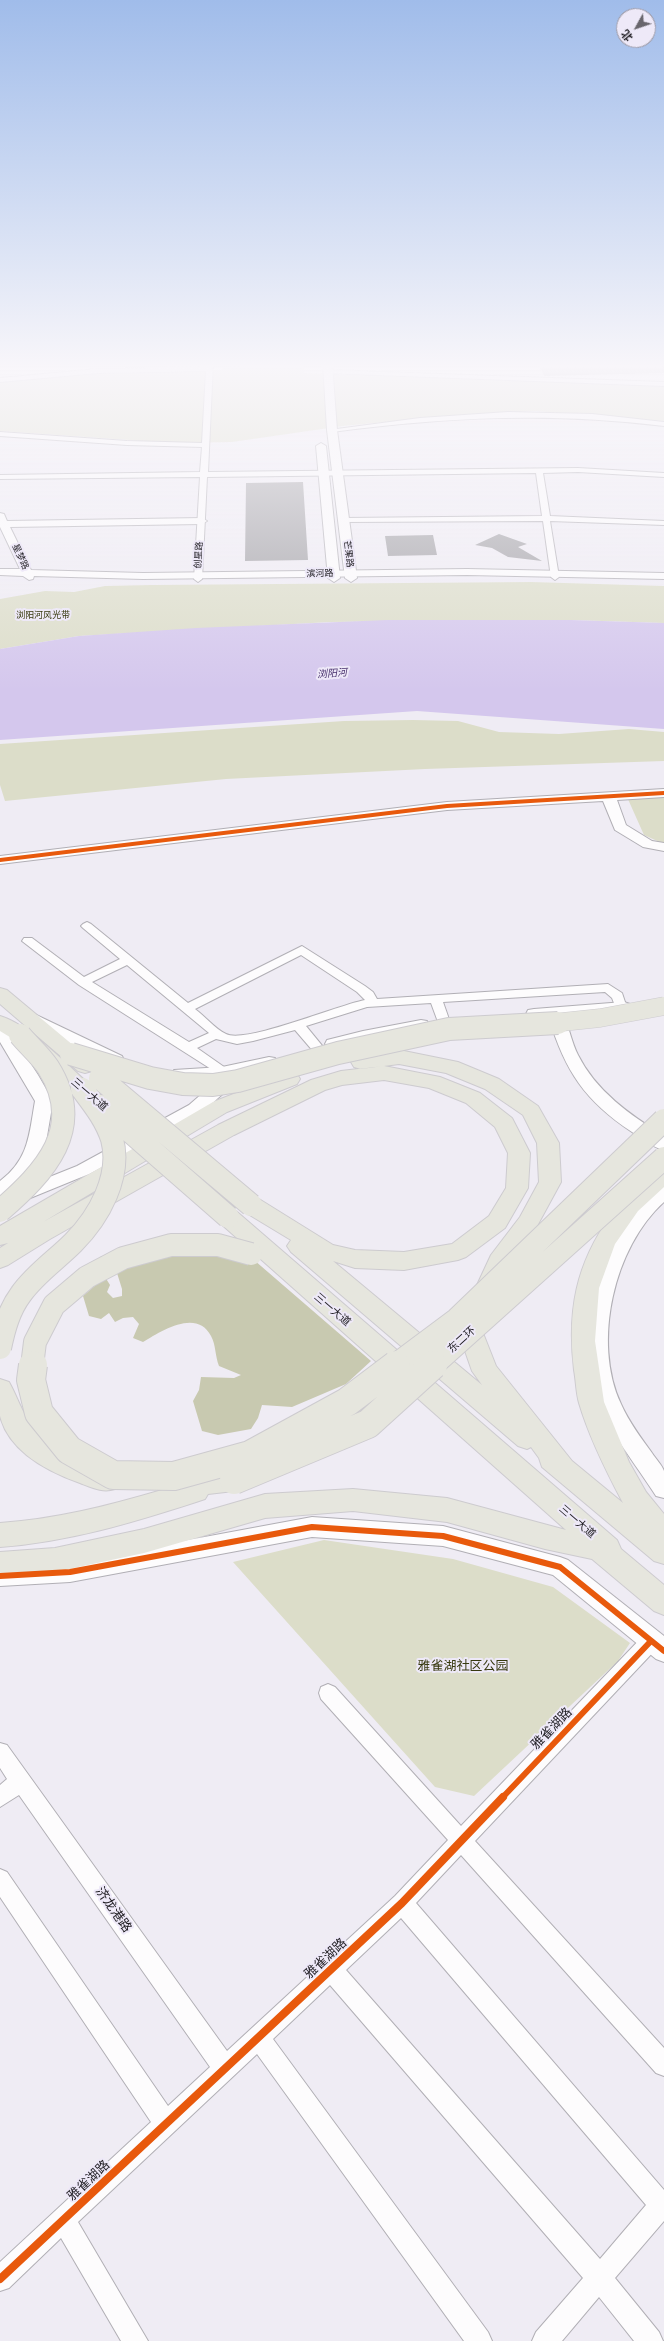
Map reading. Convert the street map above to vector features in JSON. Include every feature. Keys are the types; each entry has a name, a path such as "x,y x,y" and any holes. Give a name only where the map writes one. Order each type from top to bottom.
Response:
{"highway":[{"name":"三一大道","path":"0,994 562,1469 664,1552"},
{"path":"71,1054 121,1072 151,1080 202,1085 244,1079 302,1063 450,1029 491,1024 533,1025 604,1019 664,1006"},
{"path":"0,1237 220,1107 290,1079 318,1058 437,1041 548,1033 664,1019"},
{"name":"三一大道","path":"0,1022 10,1032 82,1089 334,1312 664,1598"},
{"path":"0,1211 41,1174 62,1134 65,1117 62,1097 49,1068 10,1032"},
{"path":"318,1058 399,1057 451,1067 492,1084 531,1111 548,1143 550,1182 528,1222 503,1255 469,1328 485,1371 562,1469"},
{"path":"0,1259 42,1233 233,1126 318,1085 341,1078 384,1073 433,1082 460,1092 473,1098 504,1123 519,1153 517,1188 497,1222 458,1251 404,1261 355,1259 326,1251 251,1205"},
{"path":"0,1348 9,1314 21,1294 36,1275 75,1242 98,1212 112,1181 115,1157 111,1136 107,1124 82,1089"},
{"path":"334,1312 251,1254 218,1245 164,1247 123,1258 87,1277 54,1305 35,1342 31,1380 39,1413 69,1450 113,1475 174,1476 250,1455 347,1402 458,1319 664,1120"},
{"name":"东二环","path":"234,1480 368,1424 664,1158"},
{"path":"664,1174 630,1205 604,1242 587,1288 583,1340 591,1402 617,1466 636,1500 664,1534"},
{"path":"0,1389 24,1434 43,1452 72,1469 114,1484 148,1490 234,1480"},
{"path":"0,1535 53,1529 129,1512 234,1480"},
{"path":"0,1564 55,1560 144,1542 264,1506 353,1500 447,1510 545,1537 600,1549 664,1602"}],"main road":[{"name":"芒果路","path":"323,473 334,576"},
{"name":"芒果路","path":"338,473 351,576"}],"street":[{"path":"0,477 414,472"},
{"path":"539,472 555,575"},
{"path":"631,472 664,475"},
{"name":"创星路","path":"198,577 204,474"},
{"path":"344,520 547,519 664,523"},
{"path":"1,524 202,521"},
{"name":"星梦路","path":"1,524 23,574"},
{"name":"滨河路","path":"0,572 23,574 198,577 555,575 664,576"},
{"name":"滨河路","path":"0,576 23,574"},
{"name":"滨河路","path":"555,575 664,580"},
{"path":"0,860 447,806 608,795 664,794"},
{"path":"608,795 620,827 632,836 648,844 664,846"},
{"path":"87,926 217,1034 229,1040 249,1039 344,1008 372,1003 608,988 618,996 621,1008"},
{"path":"28,941 83,982 188,1047 222,1072"},
{"path":"187,1008 302,950 369,995 372,1003"},
{"path":"83,982 128,960"},
{"path":"436,999 444,1022"},
{"path":"21,1012 118,1061 139,1068 190,1075 222,1072 241,1068 318,1058 363,1036 444,1022 482,1017 621,1008 664,1000"},
{"path":"555,1012 569,1054 594,1091 608,1107 629,1123 664,1144"},
{"path":"297,1024 318,1058"},
{"path":"0,1191 18,1177 36,1148 44,1101 10,1032"},
{"path":"188,1047 217,1034"},
{"path":"0,1204 83,1170 195,1109 241,1068"},
{"path":"664,1191 636,1219 613,1261 601,1301 600,1358 606,1393 625,1429 664,1489"},
{"path":"0,1576 70,1572 312,1527 443,1536 560,1567 658,1646"},
{"name":"雅雀湖路","path":"0,2279 402,1903 461,1841 658,1646"},
{"path":"328,1693 664,2065"},
{"name":"济龙港路","path":"0,1752 225,2068"},
{"path":"0,1797 21,1781"},
{"path":"0,1879 166,2124"},
{"path":"402,1903 663,2206 599,2277 545,2341"},
{"path":"331,1970 599,2277 650,2341"},
{"path":"258,2038 479,2341"},
{"path":"63,2219 135,2341"}],"green space":[{"name":"浏阳河风光带","path":"531,582 664,586 664,623 571,620 330,622 79,636 0,649 0,599 45,591 74,592 105,586 151,585"},
{"path":"344,721 458,721 499,732 559,734 629,729 664,732 664,761 425,769 226,779 5,801 0,785 0,744"},
{"path":"627,797 664,797 664,844 644,835"},
{"path":"148,1241 232,1241 371,1361 346,1384 292,1407 262,1405 258,1418 251,1429 218,1435 202,1431 193,1401 199,1390 201,1377 234,1378 241,1375 219,1366 213,1339 205,1328 197,1324 178,1324 159,1332 143,1342 133,1338 139,1324 133,1317 123,1318 115,1322 109,1313 101,1319 89,1316 83,1296 105,1277 110,1285 107,1292 113,1298 122,1296 122,1289 117,1273 120,1270 93,1267 100,1257"},
{"name":"雅雀湖社区公园","path":"324,1540 453,1559 553,1587 630,1643 618,1661 474,1796 435,1787 233,1562"}],"water":[{"name":"浏阳河","path":"387,620 571,620 664,623 664,729 417,711 0,740 0,649 79,636 196,628"}],"building":[{"path":"303,482 308,560 245,561 246,483"},
{"path":"499,534 527,544 518,547 542,561 508,557 492,548 475,545"},
{"path":"433,535 437,555 388,556 385,536"}],"cycle path":[{"path":"0,860 447,806 664,793"},
{"path":"0,1576 70,1572 312,1527 443,1536 560,1567 664,1651"},
{"path":"0,2279 402,1903 651,1641"}]}
